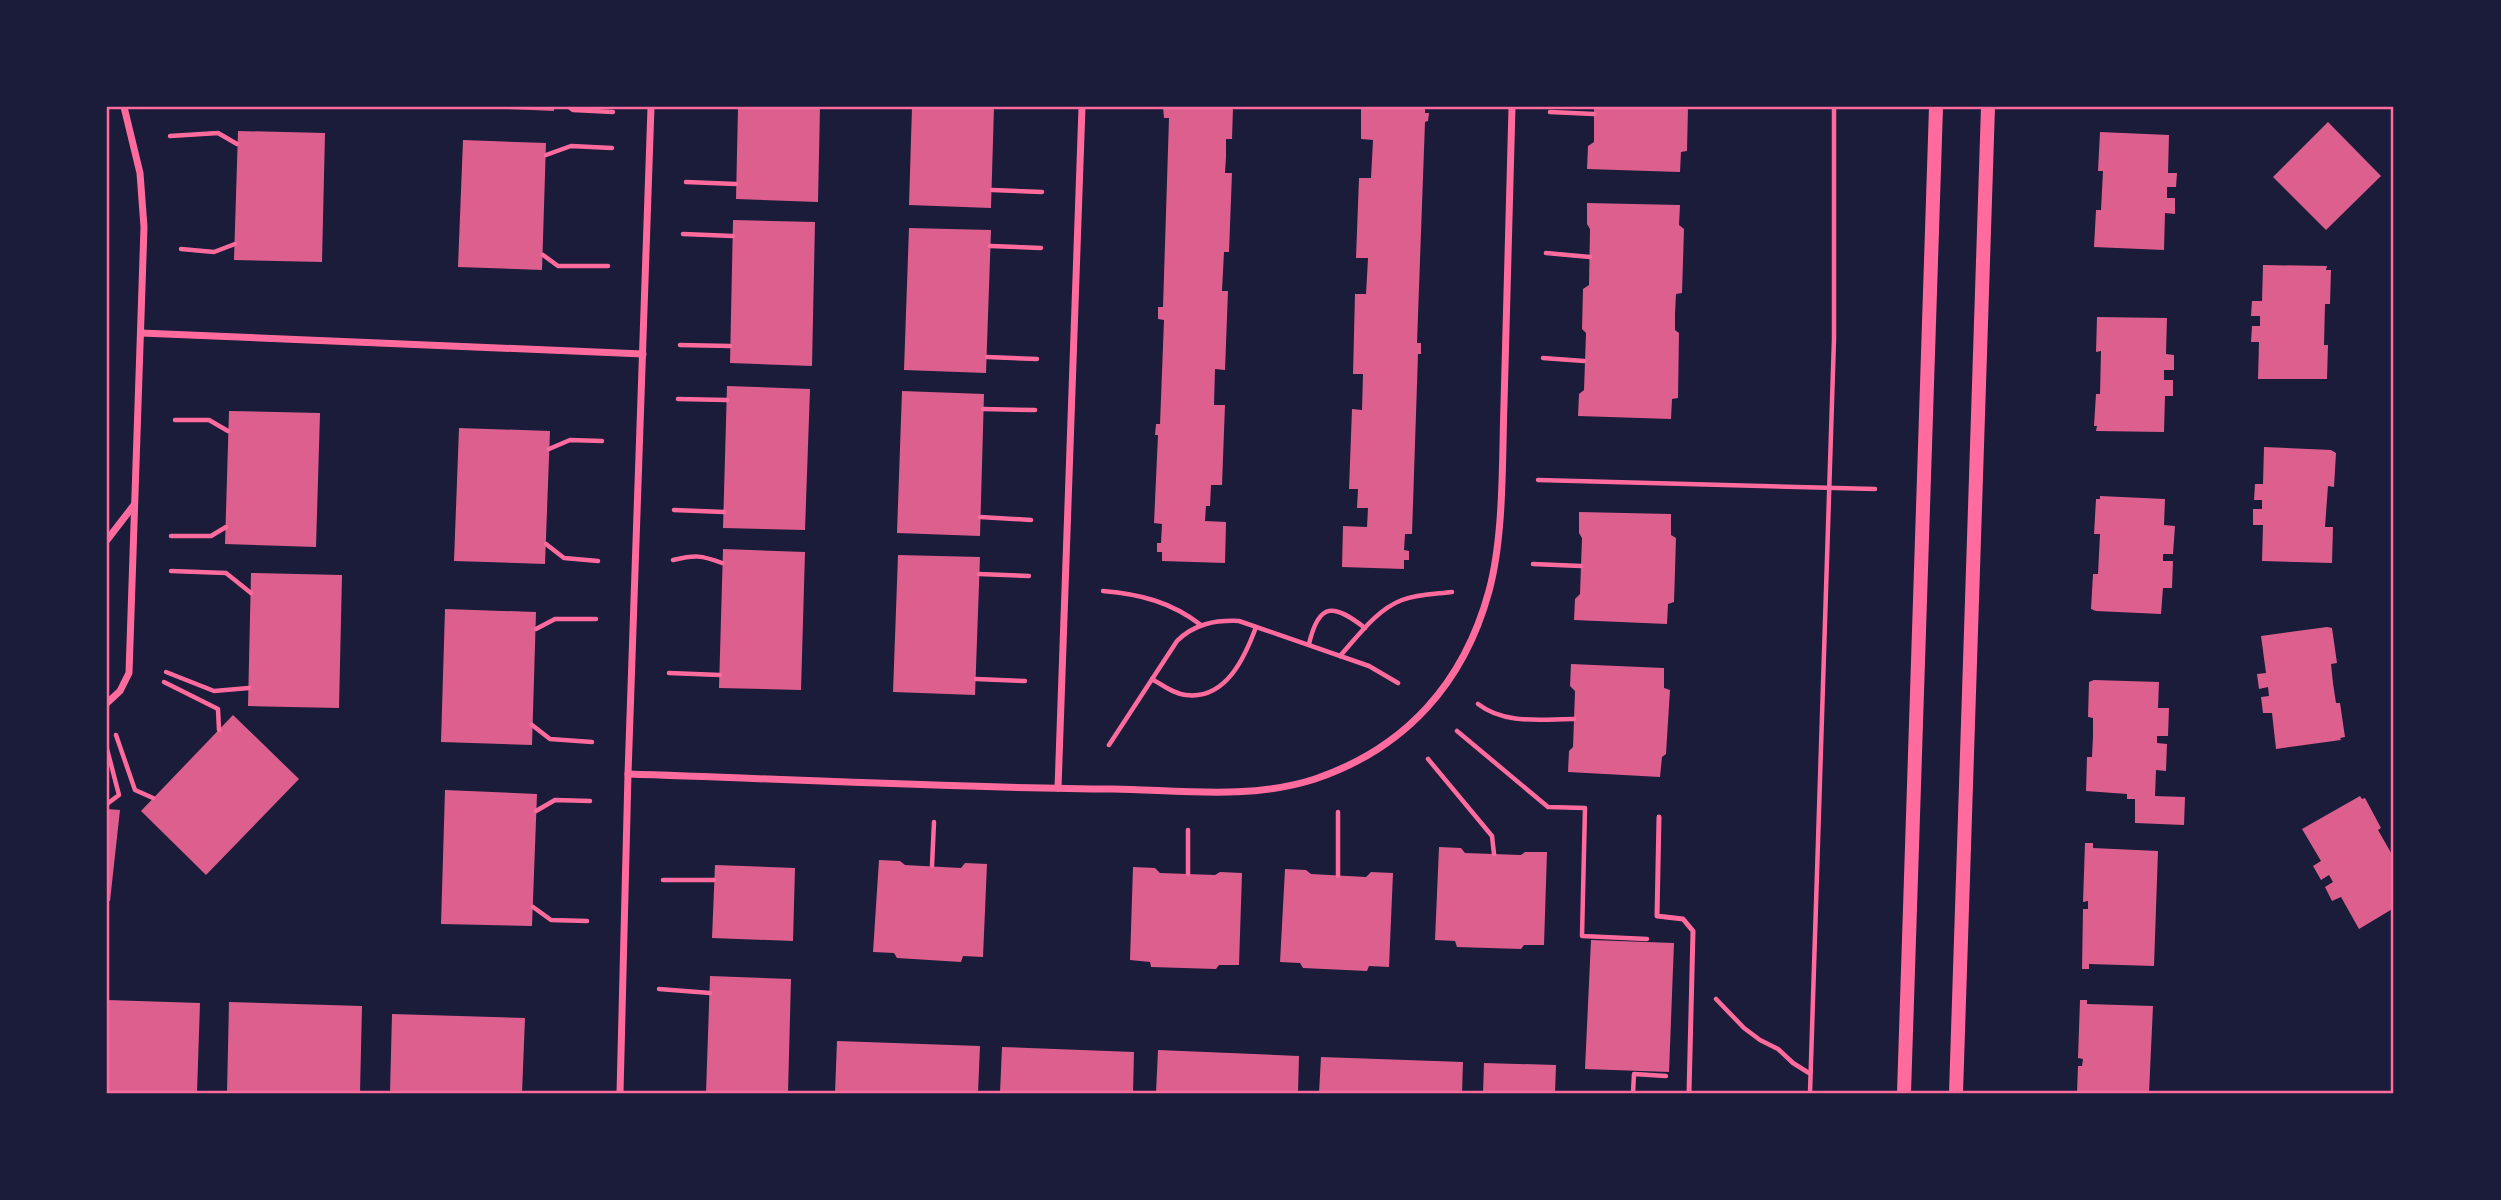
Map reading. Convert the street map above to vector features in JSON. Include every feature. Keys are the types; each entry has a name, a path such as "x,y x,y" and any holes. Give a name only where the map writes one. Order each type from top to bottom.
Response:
{"main road":[{"path":"1904,1093 1936,107"},
{"path":"1956,1093 1988,107"}],"street":[{"path":"107,704 120,691 129,673 144,265 143,197 136,150 124,107"},
{"path":"620,1093 651,107"},
{"path":"1058,788 1082,107"},
{"path":"628,774 1058,788 1247,791 1311,780 1344,767 1375,751 1411,724 1443,691 1472,638 1494,572 1502,479 1512,107"},
{"path":"141,333 643,354"},
{"path":"107,540 134,504"}],"lane":[{"path":"1659,817 1657,916 1683,919 1690,926 1693,936 1689,1093"}],"path":[{"path":"569,107 573,110 613,112"},
{"path":"1810,1093 1833,339 1834,107"},
{"path":"1550,112 1594,114"},
{"path":"170,135 218,133 237,144"},
{"path":"546,155 571,146 612,148"},
{"path":"685,182 736,184"},
{"path":"992,190 1042,192"},
{"path":"683,234 733,236"},
{"path":"181,249 214,252 234,244"},
{"path":"990,246 1041,247"},
{"path":"1546,253 1590,257"},
{"path":"543,255 558,266 608,266"},
{"path":"680,345 730,346"},
{"path":"987,357 1037,359"},
{"path":"1543,358 1584,361"},
{"path":"678,399 727,400"},
{"path":"984,409 1035,410"},
{"path":"175,420 209,420 228,431"},
{"path":"549,449 570,440 602,441"},
{"path":"1538,481 1875,489"},
{"path":"674,510 724,512"},
{"path":"980,517 1031,520"},
{"path":"171,536 211,536 226,527"},
{"path":"546,544 564,558 598,561"},
{"path":"673,560 702,555 723,563"},
{"path":"1533,564 1581,566"},
{"path":"171,571 226,573 250,593"},
{"path":"979,574 1029,576"},
{"path":"1104,591 1154,599 1175,607 1201,625"},
{"path":"1340,656 1375,617 1399,601 1433,593 1452,592"},
{"path":"1308,645 1316,621 1327,611 1344,613 1365,628"},
{"path":"536,629 555,619 596,620"},
{"path":"1109,745 1177,641 1201,625 1221,620 1238,621 1369,666 1398,683"},
{"path":"1152,679 1184,695 1197,696 1237,670 1256,627"},
{"path":"166,672 214,691 248,688"},
{"path":"669,673 720,675"},
{"path":"976,679 1025,681"},
{"path":"164,682 218,709 219,730"},
{"path":"1478,704 1496,715 1513,718 1574,719"},
{"path":"532,725 550,739 592,742"},
{"path":"1457,731 1548,807 1585,808 1582,936 1648,939"},
{"path":"116,735 135,790 153,798"},
{"path":"107,749 119,795 107,804"},
{"path":"1428,758 1492,836 1494,854"},
{"path":"536,811 555,800 590,801"},
{"path":"1338,812 1338,876"},
{"path":"932,866 934,822"},
{"path":"1188,831 1188,874"},
{"path":"663,880 715,880"},
{"path":"533,907 551,920 587,921"},
{"path":"1692,975 1744,1028 1779,1049 1793,1063 1810,1074"},
{"path":"659,989 710,993"},
{"path":"1633,1093 1633,1072 1667,1076"}],"building":[{"path":"554,107 554,111 508,109"},
{"path":"738,107 820,107 818,202 736,199"},
{"path":"912,107 994,107 991,208 909,205"},
{"path":"1163,107 1233,107 1232,139 1226,139 1225,173 1232,173 1229,252 1224,252 1222,291 1228,291 1225,370 1215,369 1214,405 1225,405 1222,485 1211,485 1210,506 1206,506 1205,521 1226,522 1225,563 1162,561 1162,552 1157,552 1157,543 1161,543 1162,524 1154,523 1158,435 1155,435 1156,424 1160,424 1164,320 1158,319 1158,307 1163,307 1169,118 1164,118"},
{"path":"1361,107 1425,107 1425,113 1429,113 1428,121 1425,122 1417,343 1421,343 1421,354 1418,354 1412,534 1405,534 1404,550 1409,551 1409,560 1404,560 1404,569 1342,567 1343,526 1367,527 1368,508 1357,508 1358,489 1349,489 1352,409 1362,410 1363,374 1353,374 1355,294 1366,294 1368,258 1356,258 1359,178 1371,178 1373,140 1361,139"},
{"path":"1594,107 1688,107 1687,151 1681,152 1680,172 1587,169 1588,146 1594,142"},
{"path":"2328,122 2381,176 2326,230 2273,177"},
{"path":"238,131 325,133 322,262 234,260"},
{"path":"2100,132 2169,135 2168,173 2177,173 2176,187 2167,187 2167,198 2175,198 2175,214 2165,213 2164,250 2094,247 2096,210 2101,210 2103,171 2098,171"},
{"path":"463,140 546,143 542,270 458,267"},
{"path":"1587,203 1680,205 1679,225 1684,229 1682,293 1676,294 1675,314 1675,330 1679,333 1678,398 1672,399 1671,419 1578,416 1579,394 1584,390 1586,333 1582,329 1583,289 1589,285 1590,229 1587,224"},
{"path":"733,220 815,222 812,366 730,363"},
{"path":"909,228 991,230 986,373 904,370"},
{"path":"2263,265 2327,266 2326,270 2331,270 2330,304 2325,304 2327,379 2258,379 2259,342 2251,342 2252,326 2260,326 2260,316 2251,316 2252,301 2262,301"},
{"path":"2097,317 2167,318 2166,354 2174,355 2174,370 2164,370 2164,380 2173,380 2173,396 2165,396 2164,432 2096,431 2096,394 2100,394 2101,351 2096,352"},
{"path":"727,386 810,389 805,530 723,528"},
{"path":"902,391 984,394 980,536 897,533"},
{"path":"229,411 320,413 316,547 225,544"},
{"path":"459,428 550,431 545,564 454,561"},
{"path":"2264,447 2331,450 2336,453 2334,487 2328,486 2325,527 2333,527 2332,563 2262,561 2263,525 2253,525 2253,509 2262,509 2262,500 2254,500 2255,484 2263,484"},
{"path":"2100,496 2165,499 2164,525 2175,526 2173,554 2163,554 2163,561 2173,561 2172,588 2163,588 2161,614 2091,609 2093,574 2098,574 2100,534 2094,534 2096,499 2100,499"},
{"path":"1579,512 1671,514 1671,535 1676,538 1674,602 1668,604 1667,624 1574,620 1575,599 1580,594 1582,538 1579,533"},
{"path":"723,549 805,552 801,690 719,688"},
{"path":"898,555 980,557 975,695 893,692"},
{"path":"251,573 342,575 339,708 248,706"},
{"path":"445,609 536,612 532,745 441,742"},
{"path":"2332,628 2337,663 2331,664 2333,683 2336,703 2340,703 2345,737 2340,738 2341,740 2276,749 2272,713 2263,713 2261,697 2269,696 2268,687 2259,689 2257,674 2266,673 2261,636"},
{"path":"1571,664 1664,668 1664,688 1670,690 1666,754 1662,757 1660,777 1568,772 1569,751 1573,747 1575,691 1570,686"},
{"path":"2089,682 2159,682 2158,708 2169,708 2168,736 2157,736 2157,743 2167,744 2166,771 2156,770 2155,796 2185,797 2184,825 2135,823 2135,799 2127,799 2127,794 2086,791 2087,757 2092,757 2093,736 2093,718 2088,717"},
{"path":"233,715 299,779 206,875 141,811"},
{"path":"445,790 537,794 532,926 441,924"},
{"path":"2360,796 2365,798 2381,828 2378,830 2394,858 2394,908 2359,929 2341,897 2332,901 2325,887 2333,882 2329,875 2321,880 2313,866 2321,861 2302,829"},
{"path":"107,809 120,810 110,901 107,901"},
{"path":"2085,843 2093,843 2093,848 2158,851 2154,966 2089,964 2089,969 2082,969 2083,909 2088,909 2088,901 2083,902"},
{"path":"1439,847 1461,848 1465,853 1521,855 1525,852 1547,852 1544,945 1524,945 1521,949 1457,947 1455,941 1435,940"},
{"path":"879,860 900,861 905,865 961,868 965,863 987,864 983,957 963,956 961,962 897,958 894,953 873,952"},
{"path":"715,865 795,868 793,941 712,938"},
{"path":"1133,867 1155,868 1160,873 1242,873 1239,965 1219,965 1216,969 1151,967 1150,962 1130,960"},
{"path":"1285,869 1306,870 1311,874 1366,877 1371,872 1393,873 1389,967 1369,966 1367,971 1303,968 1300,963 1280,962"},
{"path":"1591,940 1674,943 1669,1072 1585,1069"},
{"path":"710,976 791,979 788,1093 706,1093"},
{"path":"107,1000 200,1003 197,1093 107,1091"},
{"path":"2080,1000 2087,1000 2087,1004 2153,1006 2149,1093 2077,1093 2078,1066 2082,1066 2083,1059 2078,1058"},
{"path":"229,1002 362,1006 360,1093 227,1093"},
{"path":"392,1014 525,1018 522,1093 390,1093"},
{"path":"837,1041 980,1046 978,1093 835,1093"},
{"path":"1002,1047 1134,1052 1133,1093 1000,1093"},
{"path":"1158,1050 1299,1056 1298,1093 1156,1093"},
{"path":"1321,1057 1463,1062 1462,1093 1319,1093"},
{"path":"1484,1063 1556,1065 1555,1093 1483,1093"}]}
